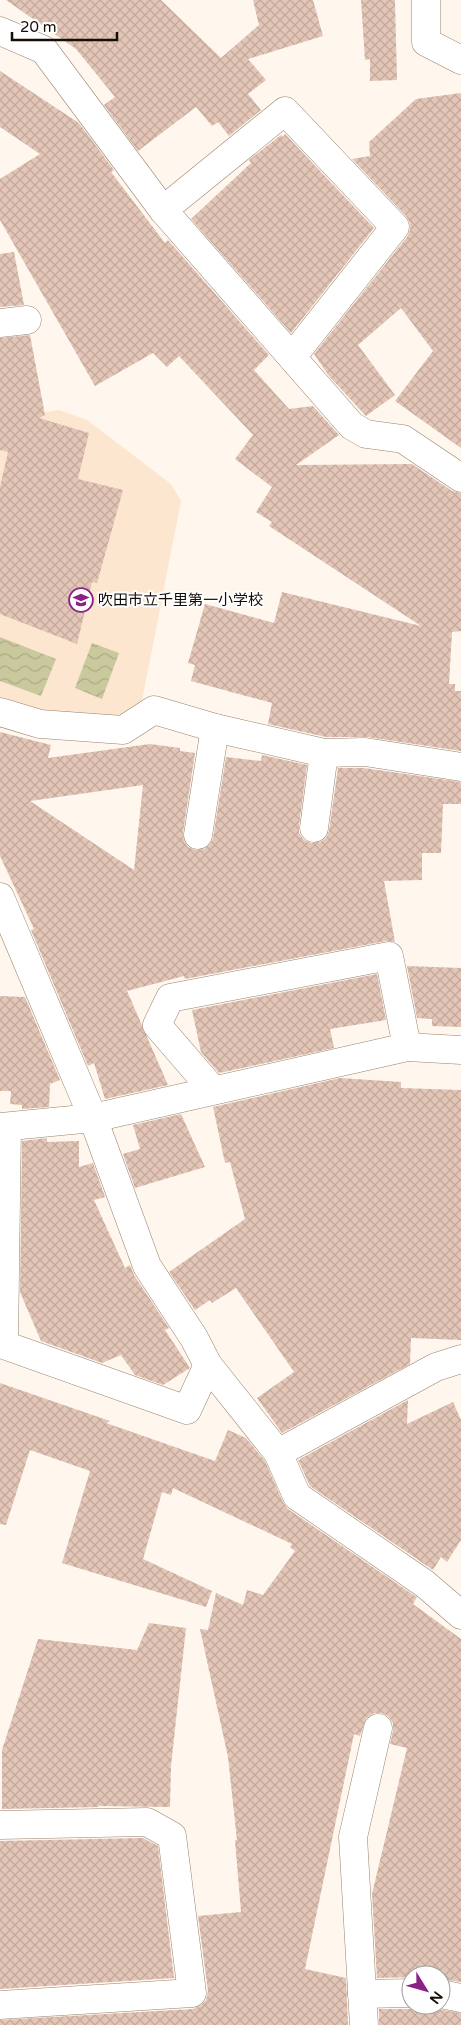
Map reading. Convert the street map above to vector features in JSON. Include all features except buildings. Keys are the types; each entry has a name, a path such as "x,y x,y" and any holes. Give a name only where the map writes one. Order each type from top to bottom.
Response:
{"street":[{"path":"426,0 426,42 461,60"},
{"path":"0,31 44,50 163,210 352,426 366,434 403,439 461,478"},
{"path":"163,210 285,110 395,227 292,357"},
{"path":"0,323 27,320"},
{"path":"0,712 40,724 123,730 154,710 215,728 324,753 365,752 461,767"},
{"path":"198,835 215,728"},
{"path":"314,828 324,753"},
{"path":"0,897 92,1118 147,1266 194,1338 208,1365 278,1453 297,1496 425,1584 461,1616"},
{"path":"213,1090 157,1025 170,998 390,956 407,1047"},
{"path":"208,1365 188,1410 4,1345 3,1127 92,1118 407,1047 461,1050"},
{"path":"278,1453 436,1367 461,1359"},
{"path":"364,2025 352,1837 378,1728"},
{"path":"0,1825 147,1822 172,1836 192,1993 0,2005"},
{"path":"362,1994 401,1993"}],"shaded area":[{"name":"吹田市立千里第一小学校","path":"59,410 87,420 171,484 181,501 142,701 114,721 43,715 0,699 0,420"}],"water":[{"path":"0,637 56,659 41,696 0,681"},
{"path":"92,643 119,653 102,699 75,688"}],"place":[{"name":"吹田市立千里第一小学校","path":"81,600"}]}
